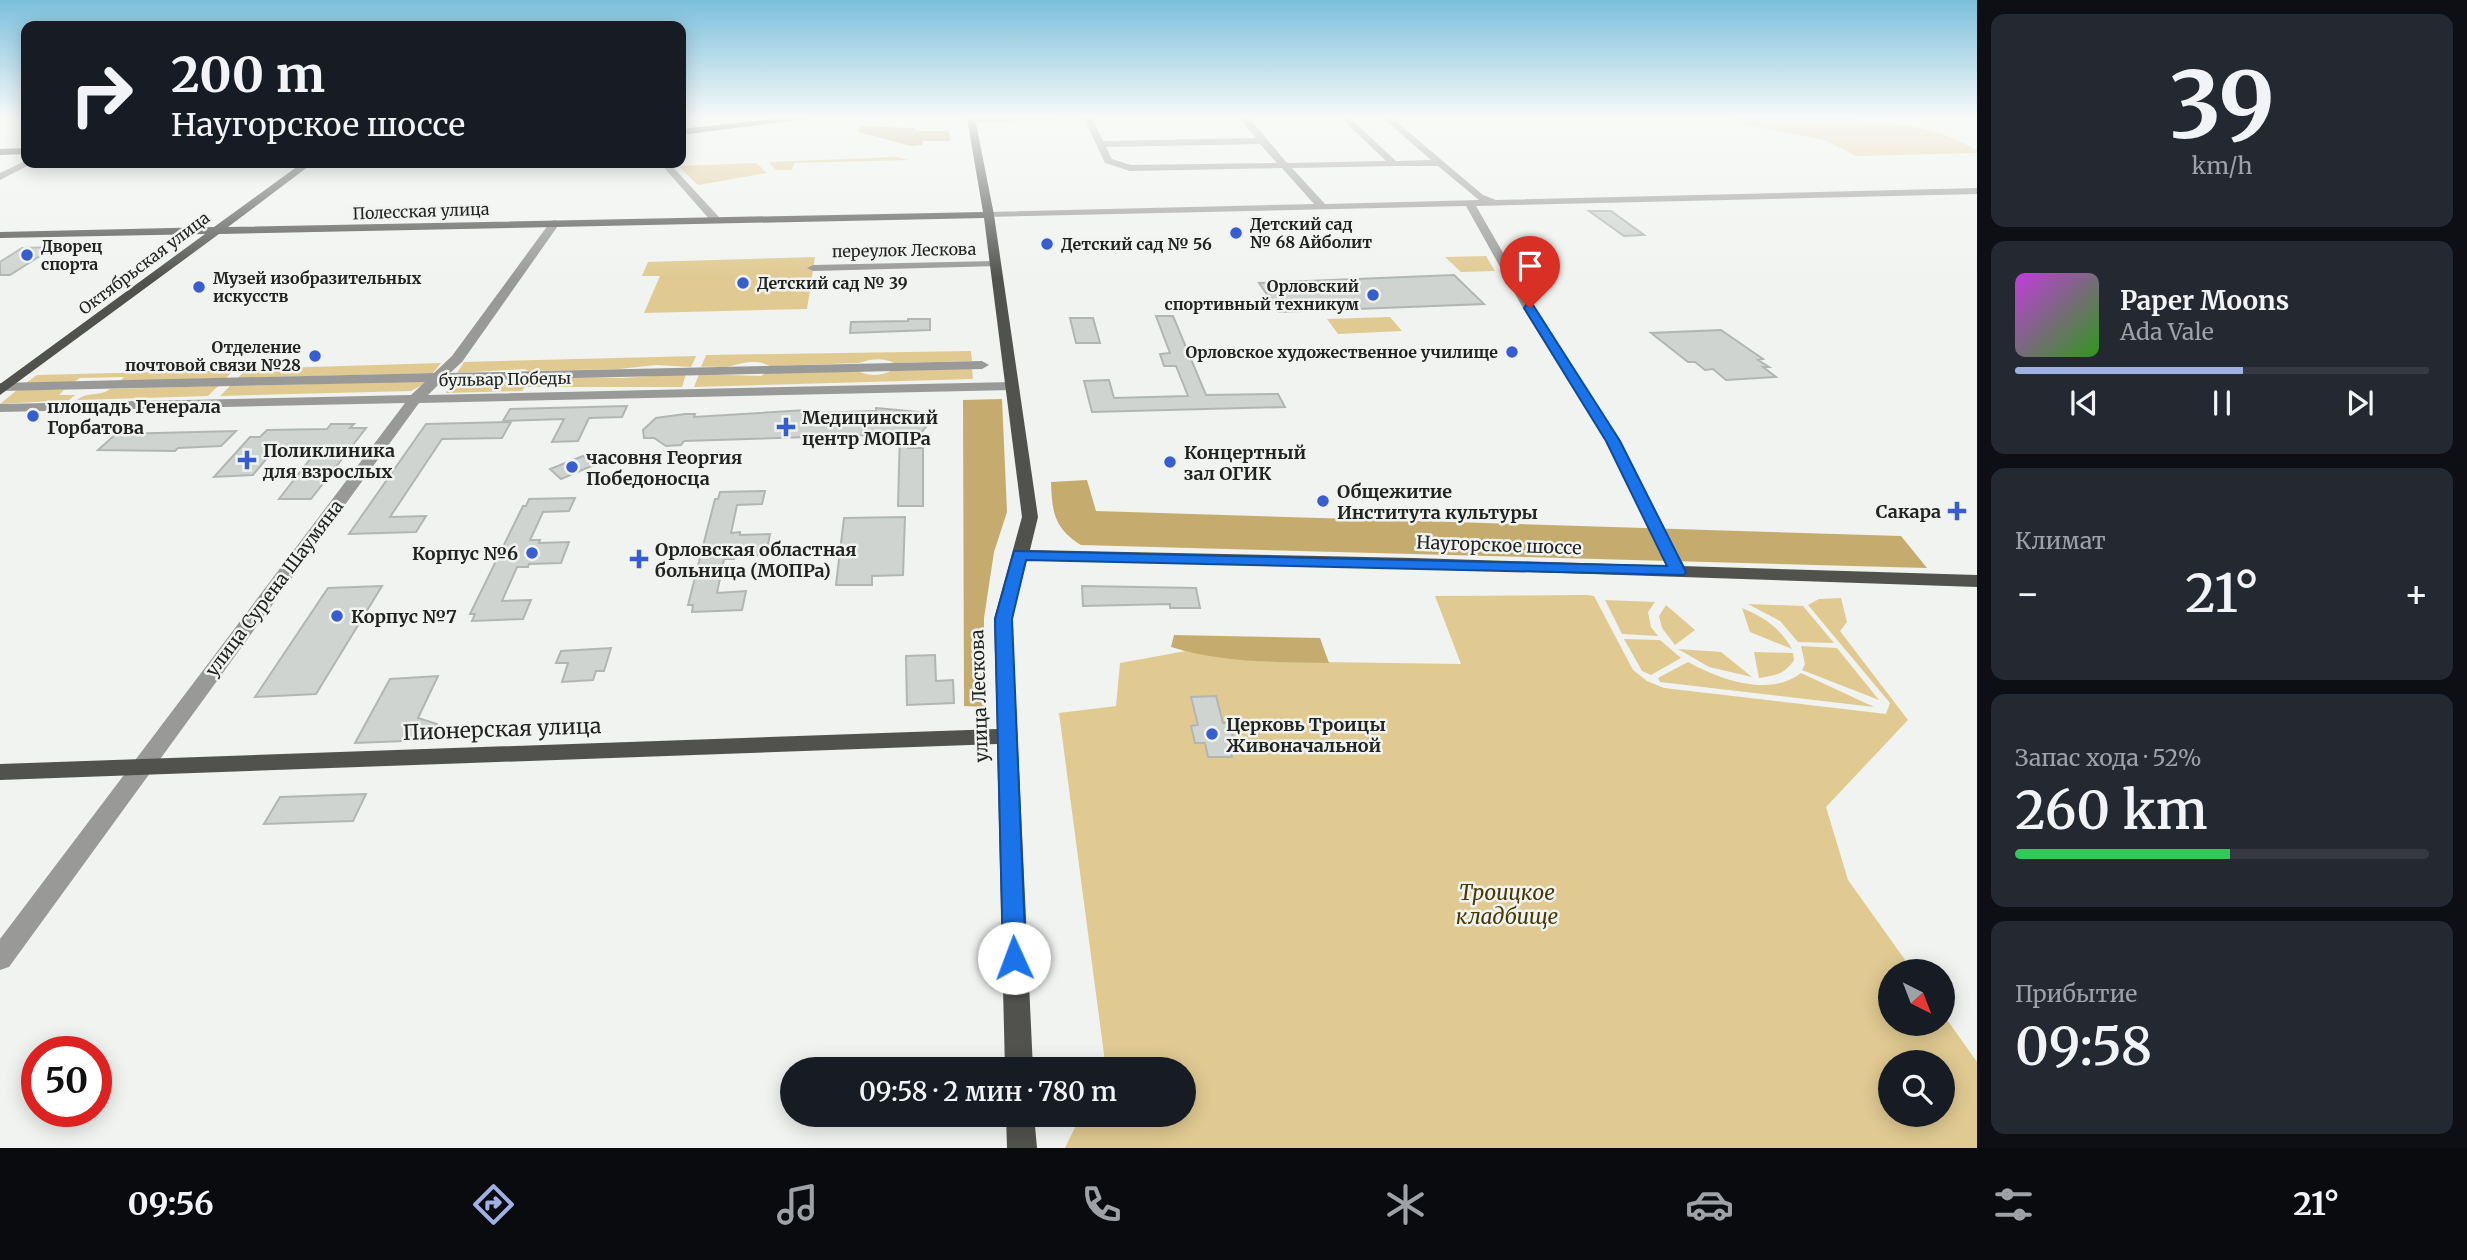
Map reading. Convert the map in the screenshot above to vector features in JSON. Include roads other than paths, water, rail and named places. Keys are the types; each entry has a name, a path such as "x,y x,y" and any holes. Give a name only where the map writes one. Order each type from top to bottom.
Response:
{"main road":[{"name":"Октябрьская улица","path":"2,389 297,172"},
{"name":"улица Лескова","path":"981,172 1030,517 1003,619 1018,1057"},
{"name":"Полесская улица","path":"0,235 989,215"},
{"name":"Наугорское шоссе","path":"1019,555 1977,581"},
{"name":"Пионерская улица","path":"0,772 1006,736"},
{"path":"1020,1127 1021,1148"}],"street":[{"path":"672,172 715,219"},
{"path":"1290,172 1323,208"},
{"path":"1450,172 1480,197 1492,201"},
{"name":"Полесская улица","path":"989,215 1977,191"},
{"path":"1471,205 1530,308 1613,441 1678,572"},
{"name":"улица Сурена Шаумяна","path":"0,959 415,399 441,376 495,309 555,223"},
{"name":"переулок Лескова","path":"813,268 995,264"},
{"name":"бульвар Победы","path":"2,389 441,376 982,365"},
{"name":"бульвар Победы","path":"0,408 1012,386"}],"place":[{"name":"Детский сад № 68 Айболит","path":"1236,233"},
{"name":"Детский сад № 56","path":"1047,244"},
{"name":"Дворец спорта","path":"27,255"},
{"name":"Детский сад № 39","path":"743,283"},
{"name":"Музей изобразительных искусств","path":"199,287"},
{"name":"Орловский спортивный техникум","path":"1373,295"},
{"name":"Орловское художественное училище","path":"1512,352"},
{"name":"Отделение почтовой связи №28","path":"315,356"},
{"name":"площадь Генерала Горбатова","path":"33,416"},
{"name":"Медицинский центр МОПРа","path":"786,427"},
{"name":"Поликлиника для взрослых","path":"247,460"},
{"name":"Концертный зал ОГИК","path":"1170,462"},
{"name":"часовня Георгия Победоносца","path":"572,467"},
{"name":"Общежитие Института культуры","path":"1323,501"},
{"name":"Сакара","path":"1957,511"},
{"name":"Корпус №6","path":"532,553"},
{"name":"Орловская областная больница (МОПРа)","path":"639,559"},
{"name":"Корпус №7","path":"337,616"},
{"name":"Церковь Троицы Живоначальной","path":"1212,734"}],"park label":[{"name":"Троицкое кладбище","path":"1507,904"}]}
